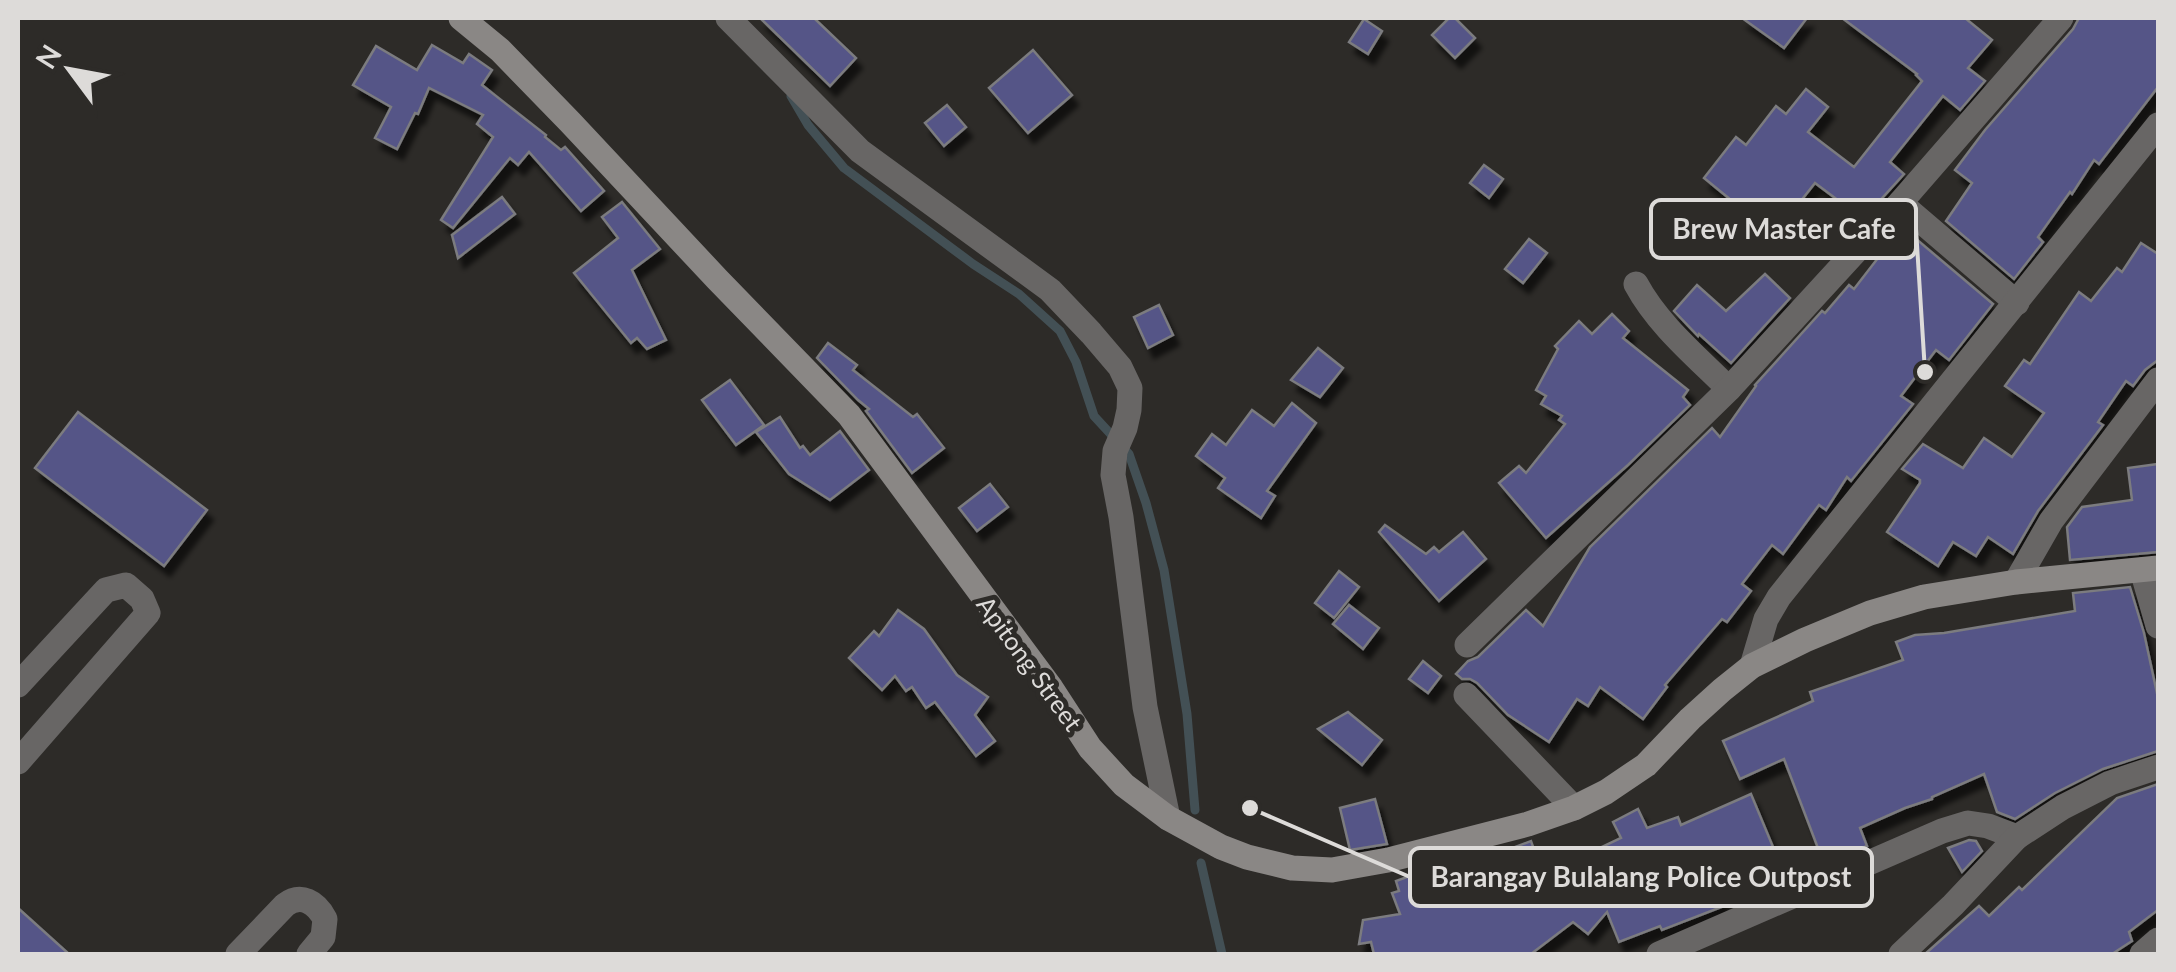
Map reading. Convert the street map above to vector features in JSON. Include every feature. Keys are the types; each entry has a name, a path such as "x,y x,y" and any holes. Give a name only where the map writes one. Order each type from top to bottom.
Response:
{"street":[{"name":"Apitong Street","path":"461,18 500,50 849,415 1051,688 1090,748 1124,785 1168,818 1221,848 1247,857 1292,868 1332,870 1406,856 1528,824 1606,792 1646,765 1690,719 1752,666 1804,640 1870,613 1924,597 2016,582 2150,569"},
{"path":"728,18 860,151 1050,290 1120,367 1130,388 1113,474 1145,707 1168,818"},
{"path":"1466,645 1729,389 1900,203 2061,18"},
{"path":"1752,666 1766,619 1780,597 2158,125"},
{"path":"1900,203 2018,302"},
{"path":"1636,284 1677,338 1729,389"},
{"path":"2016,582 2051,521 2147,409 2158,380"},
{"path":"2150,569 2158,626"},
{"path":"18,685 106,590 126,585 142,598 148,613 18,762"},
{"path":"1466,695 1574,808"},
{"path":"1901,954 2017,836 2063,806 2110,783 2158,767"},
{"path":"1659,954 1942,831 1968,823 2017,836"},
{"path":"238,954 285,905 302,898 315,906 325,920 322,937 309,954"},
{"path":"2142,954 2158,940"}],"building":[{"path":"760,18 814,18 856,58 830,86"},
{"path":"1449,18 1455,18 1475,38 1455,58 1432,35"},
{"path":"1742,18 1807,18 1784,48"},
{"path":"1842,18 1965,18 1992,40 1968,68 1985,81 1960,110 1943,96 1890,162 1904,174 1863,219 1815,183 1774,235 1704,178 1736,137 1746,145 1776,106 1786,114 1806,89 1828,107 1808,132 1854,167 1922,81"},
{"path":"2079,18 2158,18 2158,87 2099,164 2094,160 2070,192 2038,237 2043,242 2014,279 1946,221 1972,183 1955,170"},
{"path":"1364,19 1382,31 1368,54 1349,42"},
{"path":"432,45 463,63 469,54 492,70 482,85 561,150 565,147 604,191 581,211 529,152 518,165 510,158 453,228 441,220 493,137 477,124 483,115 429,88 397,149 375,138 391,107 353,85 376,46 417,70"},
{"path":"1033,50 1072,95 1028,133 989,88"},
{"path":"947,105 966,127 944,146 925,123"},
{"path":"1484,165 1503,179 1489,198 1470,183"},
{"path":"502,197 515,214 458,258 452,235"},
{"path":"622,202 660,249 632,270 666,340 647,349 637,338 631,343 574,273 618,238 602,217"},
{"path":"1902,227 1993,304 1949,360 1936,350 1901,396 1913,404 1851,481 1847,477 1826,510 1819,505 1783,554 1772,545 1742,584 1751,591 1727,622 1722,619 1665,685 1643,719 1600,687 1588,706 1577,699 1549,742 1508,715 1477,683 1456,674 1526,610 1543,626 1590,547 1712,428 1720,437 1755,385 1822,311 1825,313 1849,285 1854,289"},
{"path":"1529,239 1547,253 1523,283 1505,269"},
{"path":"2141,243 2158,254 2158,360 2133,386 2126,381 2098,422 2103,425 2038,511 2013,554 1988,537 1976,556 1953,542 1938,566 1887,532 1920,483 1902,469 1923,444 1963,468 1984,438 2012,457 2044,413 2005,386 2024,360 2030,364 2079,292 2091,301 2117,268 2122,272"},
{"path":"1765,274 1790,298 1731,363 1674,311 1697,285 1726,311"},
{"path":"1159,305 1173,335 1148,348 1134,317"},
{"path":"1612,314 1629,331 1623,338 1688,390 1683,397 1690,405 1546,538 1499,483 1519,466 1526,473 1565,424 1559,420 1562,416 1541,404 1546,396 1536,390 1558,349 1555,346 1579,321 1592,334"},
{"path":"828,343 857,365 853,370 913,417 917,414 944,448 912,473 866,411 869,409 817,358"},
{"path":"1318,348 1343,368 1320,397 1291,380"},
{"path":"730,380 764,425 736,445 702,400"},
{"path":"1292,403 1316,423 1267,491 1275,496 1261,518 1218,488 1225,478 1196,456 1212,434 1226,445 1252,410 1274,426"},
{"path":"78,412 207,510 164,566 35,468"},
{"path":"780,417 800,448 803,446 810,455 840,431 869,470 830,500 789,474 756,432"},
{"path":"2158,464 2158,552 2070,560 2067,527 2082,507 2132,500 2128,468"},
{"path":"990,484 1008,507 977,531 959,508"},
{"path":"1385,525 1426,554 1434,547 1439,552 1463,532 1486,559 1439,601 1379,532"},
{"path":"1339,571 1359,587 1334,618 1315,603"},
{"path":"2130,587 2158,698 2158,751 2103,769 2015,819 1997,812 1984,774 1860,828 1867,846 1824,864 1784,759 1740,779 1723,741 1813,701 1810,692 1903,660 1896,642 1915,635 2075,611 2073,593"},
{"path":"1349,605 1379,628 1363,649 1333,624"},
{"path":"898,610 924,629 957,675 988,697 975,715 995,741 976,756 935,702 926,708 912,687 906,691 895,676 882,690 849,658 874,631 879,636"},
{"path":"1423,661 1441,676 1428,693 1409,679"},
{"path":"1348,712 1382,740 1362,765 1318,729"},
{"path":"2158,784 2158,910 2129,932 2132,941 2112,954 1925,954 1979,906 1989,916 2019,887 2022,890 2117,798"},
{"path":"1751,794 1783,871 1721,897 1724,906 1662,930 1660,926 1619,942 1607,912 1588,934 1573,922 1531,954 1374,954 1371,942 1359,944 1363,920 1400,914 1392,893 1399,891 1396,881 1456,859 1459,868 1531,841 1543,875 1621,838 1613,822 1638,809 1647,828 1678,817 1681,825"},
{"path":"1375,799 1387,844 1350,850 1340,808"},
{"path":"1976,841 1982,851 1962,872 1948,848"},
{"path":"18,908 69,954 18,954"}],"waterway":[{"path":"791,96 808,125 844,168 1019,294 1060,331 1076,362 1094,416 1129,454 1146,503 1164,570 1187,714 1195,810"},
{"path":"1201,863 1222,954"}],"place":[{"name":"Brew Master Cafe","path":"1925,372"},
{"name":"Barangay Bulalang Police Outpost","path":"1250,808"}]}
